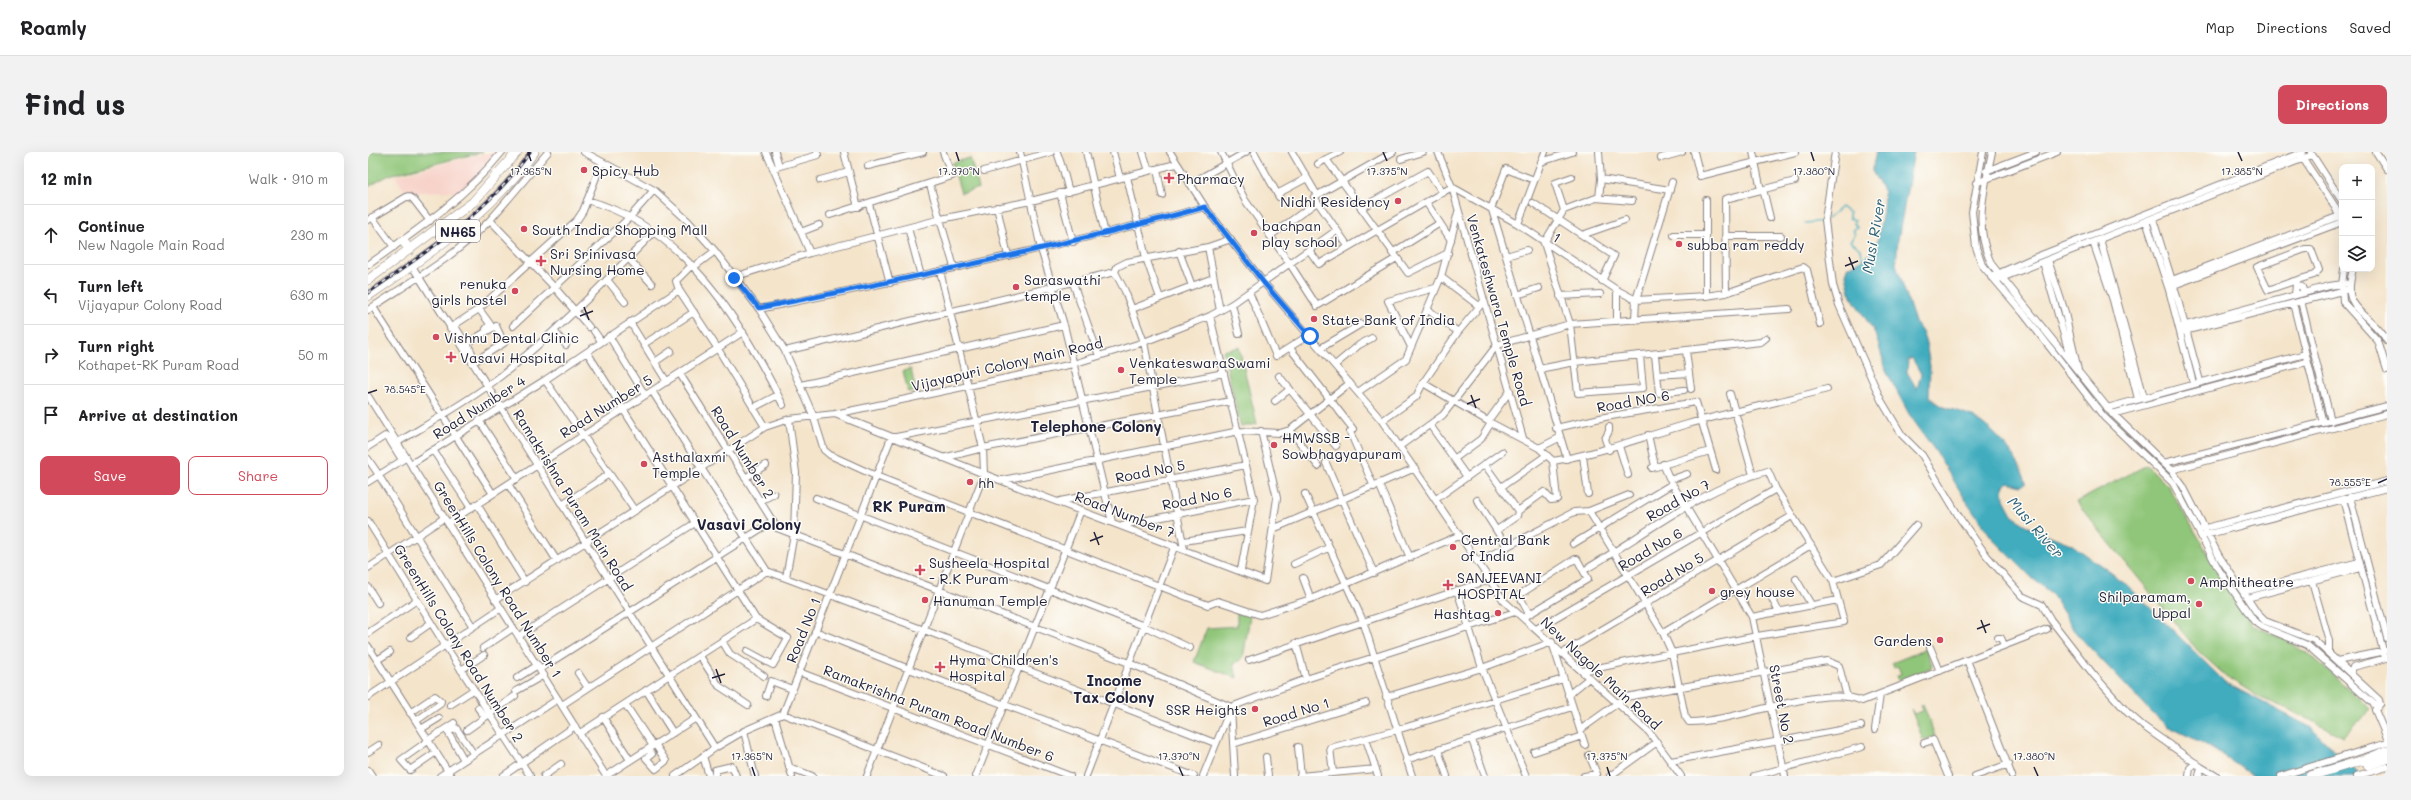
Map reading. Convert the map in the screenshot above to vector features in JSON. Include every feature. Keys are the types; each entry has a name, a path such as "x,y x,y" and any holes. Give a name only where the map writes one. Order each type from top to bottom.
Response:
{"highway":[{"name":"NH65","path":"368,280 473,202 502,171 517,152"},
{"name":"NH65","path":"368,296 412,266 482,213 513,180 534,152"},
{"path":"502,171 513,180"},
{"path":"493,180 505,189"},
{"path":"402,240 410,250"},
{"path":"2310,776 2337,764 2367,760 2387,751"},
{"path":"2332,776 2374,767 2387,759"}],"street":[{"path":"368,265 430,222 482,176 502,152"},
{"path":"493,494 443,415 371,309 419,278 450,255 490,220 548,152"},
{"path":"584,152 654,190 688,221 715,251 734,278 759,308 785,351 801,385 826,453 876,476 1208,605 1218,601 1260,615 1311,599 1410,558 1458,536"},
{"path":"766,152 775,164 810,253"},
{"path":"775,152 775,164"},
{"path":"775,164 818,155 817,152"},
{"path":"844,152 858,207"},
{"path":"868,166 923,152"},
{"path":"830,215 930,185 952,176 943,152"},
{"path":"1020,152 1041,249 1064,325 1112,522"},
{"path":"984,171 1051,152"},
{"path":"1057,152 1069,192"},
{"path":"1086,152 1105,234"},
{"path":"1113,152 1123,177 1138,225 1146,258 1160,298"},
{"path":"1143,152 1149,171"},
{"name":"New Nagole Main Road","path":"1170,152 1176,164 1205,207 1264,283 1382,421 1436,499 1458,536 1504,601 1515,612 1552,642 1589,678 1619,704 1657,742 1681,776"},
{"path":"1221,152 1245,200 1290,264 1317,306 1440,224"},
{"path":"1190,184 1246,152"},
{"path":"1254,152 1278,195 1307,178"},
{"path":"1292,152 1317,195"},
{"path":"1318,164 1340,152"},
{"path":"1348,246 1314,196 1393,152"},
{"path":"1401,159 1423,152"},
{"name":"Venkateshwara Temple Road","path":"1438,152 1452,187 1523,438"},
{"path":"1518,224 1545,152"},
{"path":"1541,162 1572,152"},
{"path":"1599,152 1601,179 1599,198"},
{"path":"1661,158 1682,152"},
{"path":"1694,152 1700,176 1795,152"},
{"path":"1753,152 1770,218"},
{"path":"1835,152 1825,220 1833,285 1839,305 1884,406 1902,435 1922,455 1961,520 1987,556 2022,596 2042,605 2051,620 2093,674 2128,713 2143,726 2216,776"},
{"path":"1983,152 1976,183 1972,212 1973,231 1982,265 1992,279 2024,313 2104,417 2172,483 2196,530 2219,570 2254,621 2263,627 2307,645 2375,705 2380,704"},
{"path":"1992,152 1981,206 1981,234 1985,250 2001,275 2112,414 2171,470 2183,486 2219,556 2247,598 2265,621 2314,640 2379,700 2380,704"},
{"path":"1978,173 2036,152"},
{"path":"1976,183 2058,152"},
{"path":"2376,152 2387,169"},
{"path":"2001,275 2045,261 2153,219 2301,154"},
{"path":"2301,154 2334,205 2339,216"},
{"path":"1992,279 2301,154 2311,154 2341,200"},
{"path":"1326,160 1394,256 1408,273 1448,253"},
{"path":"482,306 577,220 587,200 602,162"},
{"path":"734,278 810,253 941,219 1031,201 1176,164"},
{"path":"1156,169 1162,195"},
{"path":"1534,180 1506,169 1491,210 1506,256 1559,438 1567,459"},
{"path":"1361,208 1428,170 1443,193"},
{"path":"820,180 849,172"},
{"path":"1564,210 1555,183 1572,177"},
{"path":"1601,179 1670,190"},
{"path":"1726,293 1725,199 1795,181"},
{"path":"1635,320 1636,300 1672,182"},
{"path":"930,185 954,267"},
{"path":"1309,250 1319,264 1452,187"},
{"name":"1","path":"1452,187 1518,224 1602,281 1636,300"},
{"path":"513,326 631,216 654,190"},
{"path":"1060,194 1073,242"},
{"path":"394,247 370,218 408,196 413,199 430,222"},
{"path":"1632,200 1599,198 1564,210 1544,243 1570,324 1578,393 1643,388 1640,356"},
{"path":"587,200 608,206 631,216 654,232 694,266 743,332 783,405"},
{"path":"1706,200 1706,296"},
{"path":"1270,236 1317,202"},
{"path":"1426,202 1451,240"},
{"path":"1533,203 1614,256 1602,281"},
{"path":"869,204 890,282"},
{"path":"759,308 921,276 954,267 1073,242 1205,207"},
{"path":"997,208 1008,256"},
{"path":"1358,392 1406,359 1441,276 1459,212"},
{"path":"2153,219 2173,282 2193,383"},
{"path":"490,220 555,288 601,341"},
{"path":"1582,235 1625,220"},
{"path":"2146,221 2200,381"},
{"path":"2173,282 2339,221"},
{"path":"801,232 819,225"},
{"path":"908,228 921,276"},
{"name":"Vijayapuri Colony Main Road","path":"495,600 765,428 789,419 813,415 835,414 1073,364 1144,342 1220,311 1264,283 1337,230"},
{"path":"398,442 487,386 576,312 608,281 654,232"},
{"path":"1674,235 1705,235"},
{"path":"1725,236 1781,236"},
{"path":"785,351 1052,289 1115,272 1117,268 1127,262 1179,251 1208,248 1231,239"},
{"path":"2097,240 2141,398 2150,404"},
{"path":"1208,248 1220,311"},
{"path":"2295,283 2314,275 2319,270 2311,249 2305,249 2257,266 2268,290 2295,283 2302,287 2304,293"},
{"path":"1506,256 1527,250"},
{"path":"715,251 694,266 676,282 679,290 718,349 765,428"},
{"path":"1179,251 1192,286"},
{"path":"629,259 652,284"},
{"path":"2045,261 2067,340 2072,364"},
{"path":"2045,261 2064,309 2078,371"},
{"name":"Ramakrishna Puram Main Road","path":"412,266 463,343 472,363 715,748"},
{"path":"1636,300 1706,296 1726,293 1803,267 1807,270 1820,324"},
{"path":"867,776 984,474 983,448 940,271"},
{"path":"1115,272 1121,281 1144,342 1158,415 1166,447 1170,480 1184,540 1184,549"},
{"path":"2344,272 2342,288 2343,302 2378,341 2387,370"},
{"path":"2352,272 2350,286 2351,299 2375,324 2387,341"},
{"path":"1441,276 1479,306"},
{"path":"1132,310 1214,278"},
{"path":"608,281 625,302"},
{"path":"1073,283 1099,356"},
{"path":"2295,283 2295,295"},
{"path":"2182,329 2301,302 2350,286"},
{"path":"1411,347 1388,301 1435,288"},
{"path":"1517,295 1539,288"},
{"path":"2182,329 2295,295 2342,288"},
{"name":"Road Number 4","path":"411,464 545,380 679,290"},
{"path":"1617,290 1617,320"},
{"path":"1249,292 1276,356 1310,336"},
{"path":"1560,296 1600,294"},
{"path":"1382,421 1416,397 1423,383 1458,332 1484,301"},
{"path":"2301,302 2331,421"},
{"path":"2293,303 2307,362 2324,423"},
{"path":"1232,304 1239,334"},
{"path":"452,326 479,309 485,316 489,326 463,343"},
{"path":"1427,309 1458,332"},
{"path":"1400,446 1443,414 1497,345 1570,324 1789,310"},
{"path":"644,344 694,312"},
{"path":"1210,316 1239,431 1254,499 1241,570"},
{"path":"630,322 666,382"},
{"path":"1320,348 1362,324"},
{"path":"801,385 1064,325"},
{"path":"468,356 472,353 467,343 496,326 504,343 472,363"},
{"path":"554,331 566,345"},
{"name":"Road Number 5","path":"368,568 417,535 474,506 517,479 623,408 680,374 743,332"},
{"path":"609,336 645,395"},
{"path":"1335,365 1359,346 1372,338"},
{"path":"1539,369 1575,362 1761,342 1766,338"},
{"path":"1290,348 1353,429 1350,432 1410,558"},
{"path":"655,362 671,351"},
{"path":"1686,351 1691,389"},
{"path":"587,352 756,619 788,638 773,666 747,651"},
{"path":"1655,354 1659,394 1684,390"},
{"path":"2107,408 2200,381 2305,354"},
{"path":"2112,414 2307,362"},
{"path":"892,438 1082,399 1224,373"},
{"path":"1657,375 1689,373"},
{"name":"Road Number 2","path":"680,374 777,528 1129,663 1231,707"},
{"path":"1279,376 1336,446"},
{"path":"545,380 635,511"},
{"path":"1318,466 1290,430 1350,383"},
{"path":"1423,383 1490,422 1523,438 1539,448 1554,461 1557,499 1551,500 1544,492 1518,511 1517,516 1497,530"},
{"path":"2169,399 2176,388"},
{"path":"1275,401 1290,389"},
{"path":"1554,461 1609,450 1648,435 1701,420 1734,411 1751,410 1827,389"},
{"path":"652,391 768,571 1215,743"},
{"path":"1454,459 1481,439 1510,391"},
{"path":"2157,402 2164,391"},
{"path":"1730,394 1753,475"},
{"path":"753,408 778,395"},
{"name":"GreenHills Colony Road Number 1","path":"368,396 398,442 405,459 411,464 606,776"},
{"path":"943,458 983,448 1231,401"},
{"name":"Road NO 6","path":"1556,428 1605,417 1696,402 1701,420"},
{"path":"2164,463 2387,406"},
{"name":"Road Number 7","path":"835,414 984,474 1060,501 1241,570 1265,581 1277,498 1260,431"},
{"path":"2171,470 2387,414"},
{"path":"786,577 794,534 796,473 789,419"},
{"path":"479,420 517,479"},
{"path":"1701,420 1716,470"},
{"path":"1430,425 1467,477"},
{"path":"1608,427 1609,431 1605,439 1609,450"},
{"name":"Road No 5","path":"1001,480 1239,431 1280,433 1290,430"},
{"path":"368,444 390,431"},
{"path":"1262,438 1271,432"},
{"path":"1648,435 1654,467 1710,451"},
{"path":"368,447 385,436 405,459 380,477 368,482"},
{"name":"Road No 1","path":"783,714 892,438"},
{"path":"1539,448 1559,438"},
{"path":"1619,446 1628,475"},
{"path":"433,450 474,506 525,582"},
{"path":"1436,499 1502,452"},
{"path":"1501,488 1547,455"},
{"path":"1583,456 1588,494"},
{"path":"368,459 417,535 473,627"},
{"path":"1326,463 1374,573"},
{"name":"Street No 2","path":"1663,464 1671,482 1752,617 1757,636 1782,768 1785,776"},
{"path":"745,478 766,465"},
{"name":"Road No 5","path":"1060,501 1246,465"},
{"path":"1485,465 1518,511"},
{"path":"1273,529 1343,501 1415,468"},
{"name":"Road No 7","path":"1588,568 1686,506 1753,475 1768,471 1776,489"},
{"path":"562,505 609,474"},
{"path":"1573,544 1671,482 1687,474"},
{"path":"2200,536 2206,531 2387,481"},
{"path":"508,484 557,561"},
{"path":"2196,530 2206,531 2387,488"},
{"path":"1582,671 1757,636 1844,622 1833,581 1776,489"},
{"name":"Road No 6","path":"1536,629 1776,489"},
{"path":"760,502 774,494"},
{"path":"1305,494 1362,621 1412,776"},
{"path":"1477,562 1574,512 1589,511 1629,495"},
{"path":"816,498 1144,626 1190,648"},
{"path":"2347,498 2360,568 2386,658 2353,666 2351,674"},
{"path":"2347,498 2387,638"},
{"name":"Road No 6","path":"1121,525 1254,499"},
{"path":"1477,500 1507,547"},
{"path":"976,776 1003,704 1081,510"},
{"path":"1589,511 1612,553 1663,633 1672,653 1685,716 1689,722 1813,699 1852,696 1862,701 1940,671 1958,661 1967,660 2047,628"},
{"name":"Road No 5","path":"1563,653 1792,516"},
{"name":"GreenHills Colony Road Number 2","path":"368,521 473,690 480,708 502,734 530,776"},
{"path":"517,678 539,667 630,613 773,521"},
{"path":"519,636 695,523"},
{"path":"1833,581 1881,565 1916,525"},
{"path":"1184,540 1247,531"},
{"path":"1086,776 1175,545"},
{"path":"1663,633 1811,545"},
{"path":"1294,564 1328,548"},
{"path":"1523,618 1588,579 1578,559 1575,559 1519,595 1529,614"},
{"path":"2243,592 2265,586 2360,568 2369,571"},
{"path":"2247,598 2360,568"},
{"path":"440,776 449,774 468,755 482,744 588,688 768,571"},
{"path":"1303,578 1311,599"},
{"path":"1796,579 1812,606"},
{"path":"1249,660 1362,621 1489,580"},
{"path":"2312,581 2329,641 2329,653"},
{"path":"2265,586 2266,593"},
{"path":"368,588 378,603"},
{"path":"1457,590 1482,668 1526,776"},
{"path":"1769,593 1778,612"},
{"path":"368,632 417,600"},
{"path":"1752,617 1838,600"},
{"path":"368,697 501,608"},
{"path":"1203,776 1215,743 1231,707 1306,680 1375,659 1515,612"},
{"path":"580,733 756,619"},
{"path":"411,637 431,624"},
{"path":"483,648 513,628"},
{"path":"815,631 909,669 1194,776"},
{"path":"2305,636 2307,645"},
{"path":"1998,638 2001,638 2004,645"},
{"path":"722,641 730,654 764,676"},
{"path":"1386,697 1482,668 1552,642 1585,745"},
{"path":"1296,643 1306,680"},
{"path":"368,646 417,720 435,753 449,774"},
{"path":"1930,647 1940,671"},
{"path":"2337,661 2385,651"},
{"path":"377,660 390,652"},
{"path":"461,670 484,656"},
{"path":"700,656 719,686 748,705"},
{"path":"1534,752 1581,733 1626,697 1827,660 1834,662 1839,666 1847,697"},
{"path":"1967,660 2009,764 2012,776"},
{"name":"Ramakrishna Puram Road Number 6","path":"799,672 1070,776"},
{"path":"578,673 588,688"},
{"path":"467,730 515,693 544,675"},
{"path":"1568,695 1589,678"},
{"path":"1333,773 1330,748 1397,730 1563,679"},
{"path":"766,696 771,681 792,689"},
{"path":"450,705 473,690"},
{"path":"646,690 673,733"},
{"path":"411,711 435,694"},
{"path":"1875,729 1880,695"},
{"path":"411,711 435,696 441,701 417,720"},
{"path":"406,699 411,711"},
{"name":"Road No 1","path":"1233,744 1366,703"},
{"path":"625,704 652,746"},
{"path":"2380,704 2376,710 2387,738"},
{"path":"1231,707 1236,776"},
{"path":"1406,760 1572,708"},
{"path":"674,776 715,748 744,731 783,714 944,776"},
{"path":"603,717 630,760"},
{"path":"421,729 439,718"},
{"path":"606,776 696,718"},
{"path":"775,718 792,776"},
{"path":"435,753 410,770 401,760 454,723"},
{"path":"503,776 575,726"},
{"path":"1671,761 1861,726"},
{"path":"744,731 755,776"},
{"path":"1366,739 1378,776"},
{"path":"1472,740 1485,776"},
{"path":"1924,743 1933,740 1948,776"},
{"path":"1610,776 1657,742"},
{"path":"2280,776 2337,764 2387,743"},
{"path":"368,752 379,745"},
{"path":"1298,747 1300,776 1376,769"},
{"path":"1754,776 1862,747"},
{"path":"1438,750 1447,776"},
{"path":"1584,776 1597,774 1589,755"},
{"path":"703,756 709,776"},
{"path":"1266,756 1268,776"},
{"path":"2189,776 2190,768 2196,763"},
{"path":"544,776 561,764"},
{"path":"1975,776 2009,764"},
{"path":"715,776 715,770 732,766 736,776"},
{"path":"789,767 812,776"},
{"path":"2199,776 2202,767"},
{"path":"2356,776 2374,767 2387,767"},
{"path":"368,770 372,776"}],"shaded area":[{"path":"499,152 481,174 459,193 447,191 406,193 395,176 483,154"}],"green space":[{"path":"368,152 483,152 389,175 368,187"},
{"path":"970,158 979,188 961,193 952,163"},
{"path":"1239,347 1257,424 1241,427 1223,351"},
{"path":"911,369 916,392 908,392 903,371"},
{"name":"Shilparamam, Uppal","path":"2147,465 2168,486 2236,601 2253,625 2293,644 2314,658 2371,709 2343,737 2295,712 2261,698 2227,677 2198,651 2076,502"},
{"path":"1237,610 1250,616 1243,658 1234,664 1237,678 1194,662 1207,628 1237,626"},
{"path":"1926,649 1933,667 1899,681 1897,676 1901,674 1898,666 1894,668 1892,663"},
{"path":"1923,704 1935,736 1923,740 1911,709 1914,714 1923,711 1921,705"}],"water":[{"path":"1876,152 1914,152 1898,240 1896,264 1915,322 1922,332 1926,343 1930,366 1929,396 1945,408 1964,413 1983,424 2002,442 2017,462 2026,483 2021,486 2008,482 2003,487 2004,499 2013,516 2030,528 2071,544 2124,582 2226,683 2310,727 2360,776 2254,776 2203,743 2167,726 2149,710 2076,633 2052,594 2032,578 1992,538 1965,499 1936,452 1909,414 1887,373 1875,333 1851,296 1846,275 1848,267 1862,260 1876,249 1883,210 1884,192 1872,171","holes":["1912,358 1921,374 1917,389 1907,372 1908,360"]}],"waterway":[{"name":"Musi River","path":"1827,219 1841,207 1849,213 1849,218 1855,220 1854,223 1857,228 1853,229 1855,235 1850,241 1861,249 1863,262"},
{"path":"1805,223 1824,221"}],"railway":[{"path":"368,293 434,246 476,212 496,194 514,174 530,152"}],"place":[{"name":"Spicy Hub","path":"584,170"},
{"name":"Pharmacy","path":"1169,178"},
{"name":"Nidhi Residency","path":"1398,201"},
{"name":"South India Shopping Mall","path":"524,229"},
{"name":"bachpan play school","path":"1254,233"},
{"name":"subba ram reddy","path":"1679,244"},
{"name":"Sri Srinivasa Nursing Home","path":"541,261"},
{"name":"Saraswathi temple","path":"1016,287"},
{"name":"renuka girls hostel","path":"515,291"},
{"name":"State Bank of India","path":"1314,319"},
{"name":"Vishnu Dental Clinic","path":"436,337"},
{"name":"Vasavi Hospital","path":"451,357"},
{"name":"VenkateswaraSwami Temple","path":"1121,370"},
{"name":"HMWSSB - Sowbhagyapuram","path":"1274,445"},
{"name":"Asthalaxmi Temple","path":"644,464"},
{"name":"hh","path":"970,482"},
{"name":"Central Bank of India","path":"1453,547"},
{"name":"Susheela Hospital - R.K Puram","path":"920,570"},
{"name":"Amphitheatre","path":"2191,581"},
{"name":"SANJEEVANI HOSPITAL","path":"1448,585"},
{"name":"grey house","path":"1712,591"},
{"name":"Hanuman Temple","path":"925,600"},
{"name":"Shilparamam, Uppal","path":"2199,604"},
{"name":"Hashtag","path":"1498,613"},
{"name":"Gardens","path":"1940,640"},
{"name":"Hyma Children's Hospital","path":"940,667"},
{"name":"SSR Heights","path":"1255,709"}],"district":[{"name":"Telephone Colony","path":"1096,426"},
{"name":"RK Puram","path":"909,506"},
{"name":"Vasavi Colony","path":"749,524"},
{"name":"Income Tax Colony","path":"1114,688"}],"route":[{"path":"734,278 759,308 890,282 1073,242 1205,207 1264,283 1310,336"}]}
